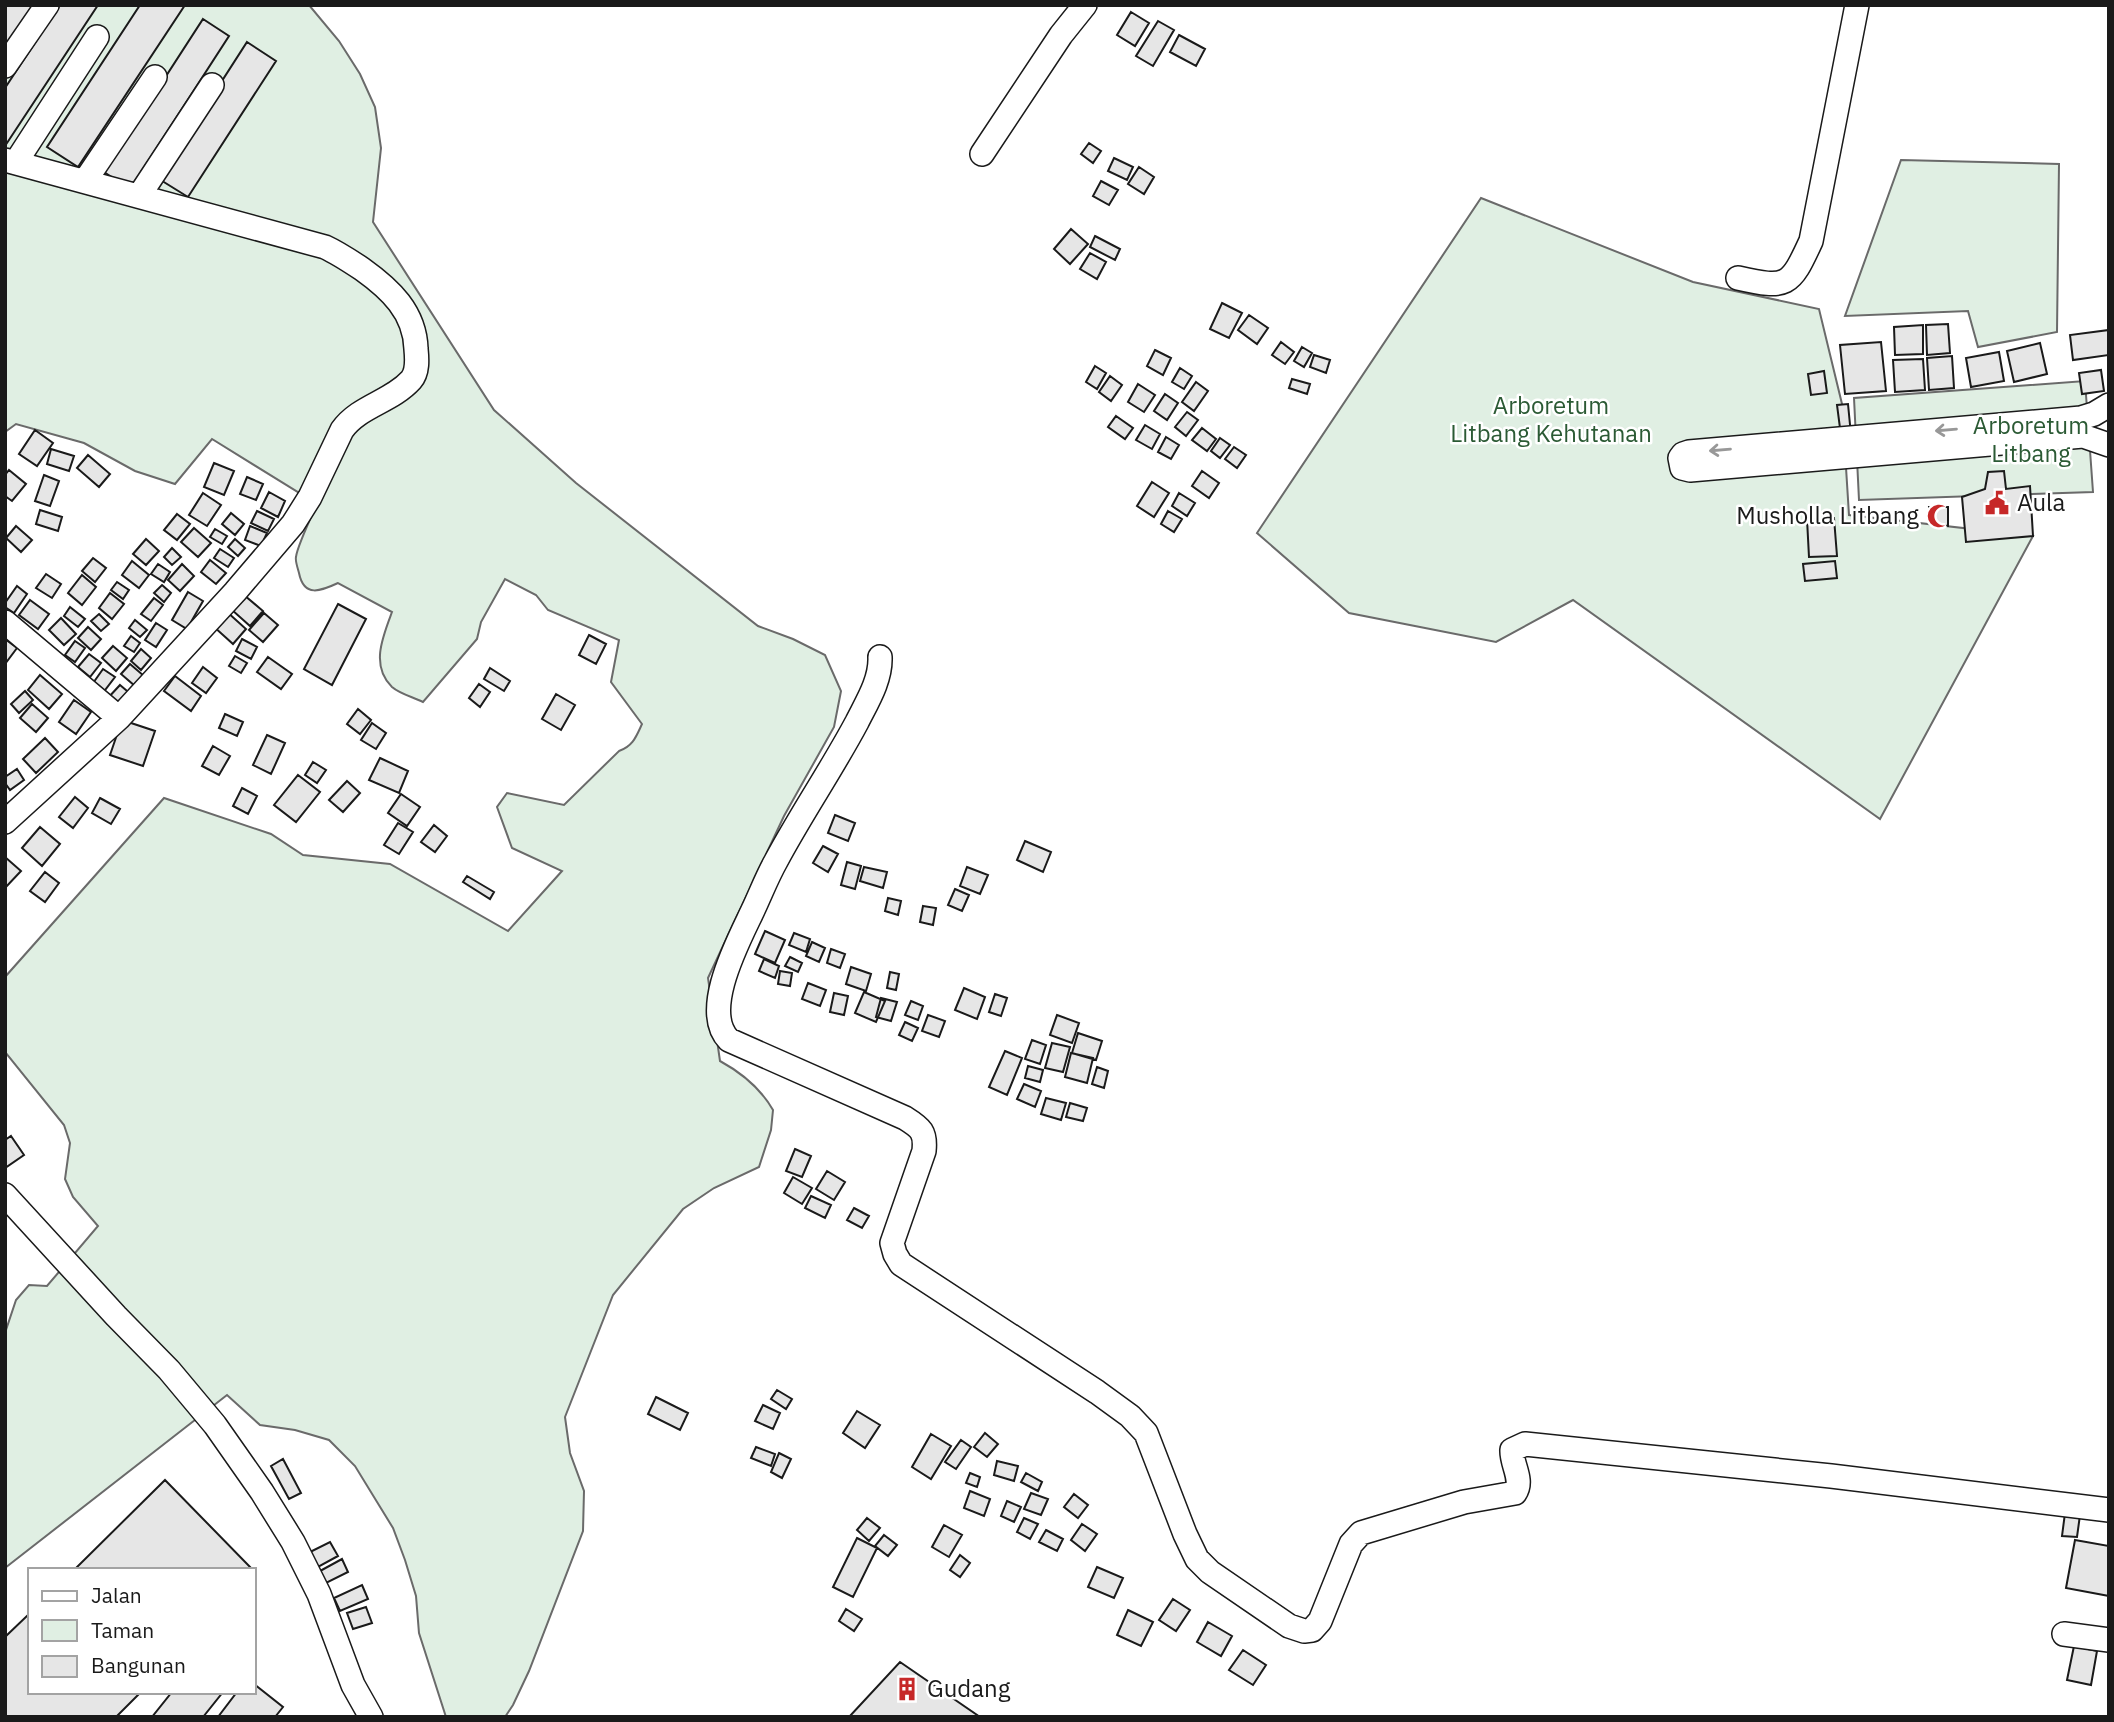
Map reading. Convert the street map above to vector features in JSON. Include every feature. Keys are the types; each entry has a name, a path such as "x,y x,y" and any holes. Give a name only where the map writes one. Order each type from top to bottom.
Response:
{"street":[{"path":"5,66 47,5"},
{"path":"982,154 1061,35 1085,5"},
{"path":"1738,278 1777,285 1786,282 1798,271 1811,241 1857,5"},
{"path":"5,822 119,718 235,592 293,524 310,497 349,420 378,404 413,378 417,362 416,344 407,313 386,286 338,253 325,247 10,161 97,37"},
{"path":"85,181 155,77"},
{"path":"139,196 212,85"},
{"path":"2082,427 2094,414 2109,405"},
{"path":"1849,447 1690,470 1685,469 1680,458 1689,452 1849,447 2082,427 2109,445"},
{"path":"5,622 119,718"},
{"path":"880,657 869,698 841,752 775,862 736,947 723,984 719,1006 719,1022 723,1034 729,1040 919,1126 926,1139 924,1151 892,1243 901,1264 1130,1416 1146,1433 1197,1559 1221,1580 1289,1626 1312,1630 1320,1621 1351,1544 1361,1533 1464,1502 1515,1493 1519,1483 1512,1450 1525,1444 1831,1476 2109,1510"},
{"path":"5,1195 116,1316 170,1370 215,1425 293,1542 319,1594 353,1685 371,1717"},
{"path":"2064,1634 2109,1640"}],"green space":[{"path":"5,5 309,5 339,41 360,74 375,107 381,148 373,222 494,410 576,483 758,626 825,655 841,691 834,727 784,816 708,978 720,1061 750,1082 773,1110 771,1130 759,1167 714,1188 683,1209 613,1295 565,1417 570,1453 584,1491 583,1531 529,1671 505,1717 446,1717 419,1633 416,1596 405,1560 393,1528 355,1466 329,1440 295,1430 260,1425 227,1395 5,1568 5,1333 16,1300 29,1285 47,1286 98,1226 73,1197 65,1179 70,1143 64,1125 5,1052 5,977 164,798 271,834 303,855 390,864 508,931 562,871 512,848 497,807 507,793 564,805 619,751 631,744 642,724 611,682 619,640 548,610 536,595 505,579 481,622 477,639 423,702 395,689 385,679 380,660 382,641 392,612 338,583 314,590 301,581 296,557 317,504 212,439 175,484 135,471 84,443 16,424 5,432"},
{"path":"1901,160 2059,164 2057,332 1978,347 1968,311 1845,316"},
{"name":"Arboretum Litbang Kehutanan","path":"1481,198 1693,282 1819,309 1842,404 1849,515 2033,536 1880,819 1573,600 1496,642 1349,613 1257,533"},
{"name":"Arboretum Litbang","path":"2085,381 2093,492 1859,500 1854,398"}],"building":[{"path":"5,5 33,5 5,47"},
{"path":"60,5 98,5 5,146 5,88"},
{"path":"140,5 185,5 78,167 47,147"},
{"path":"1131,12 1149,23 1135,46 1117,35"},
{"path":"203,19 229,36 130,189 104,172"},
{"path":"1158,21 1174,30 1153,66 1136,56"},
{"path":"1179,35 1205,49 1196,66 1170,52"},
{"path":"247,42 276,61 188,197 159,179"},
{"path":"1089,143 1101,151 1093,163 1081,154"},
{"path":"1114,158 1133,167 1127,180 1108,171"},
{"path":"1139,167 1154,177 1144,194 1128,184"},
{"path":"1101,181 1118,190 1109,205 1093,196"},
{"path":"1071,229 1088,244 1070,264 1054,249"},
{"path":"1095,236 1120,249 1115,260 1090,247"},
{"path":"1090,253 1106,262 1097,279 1080,269"},
{"path":"1222,303 1242,313 1229,338 1210,329"},
{"path":"1249,315 1268,328 1257,344 1238,330"},
{"path":"1948,324 1950,353 1927,355 1926,325"},
{"path":"1923,325 1923,354 1895,355 1894,327"},
{"path":"2109,330 2109,355 2073,360 2070,335"},
{"path":"1281,342 1294,352 1285,364 1272,355"},
{"path":"1881,342 1886,391 1845,394 1840,345"},
{"path":"2040,343 2047,374 2014,382 2007,351"},
{"path":"1302,347 1312,353 1304,367 1294,361"},
{"path":"1155,350 1171,358 1163,375 1147,366"},
{"path":"1999,352 2004,381 1971,387 1966,358"},
{"path":"1314,355 1330,360 1326,373 1310,367"},
{"path":"1952,356 1954,388 1929,390 1927,358"},
{"path":"1923,359 1925,390 1895,392 1893,360"},
{"path":"1095,366 1106,373 1097,389 1086,382"},
{"path":"1180,368 1192,376 1184,389 1172,382"},
{"path":"2101,370 2104,391 2082,394 2079,373"},
{"path":"1824,371 1827,393 1811,395 1808,374"},
{"path":"1110,376 1122,385 1111,401 1099,392"},
{"path":"1292,379 1310,384 1307,394 1289,388"},
{"path":"1196,382 1208,391 1194,411 1182,402"},
{"path":"1138,384 1155,395 1144,412 1128,402"},
{"path":"1165,394 1178,403 1167,420 1154,411"},
{"path":"1848,404 1851,435 1841,436 1837,405"},
{"path":"1187,412 1198,420 1186,436 1175,427"},
{"path":"1116,416 1133,428 1125,439 1108,427"},
{"path":"1145,425 1160,434 1152,449 1136,440"},
{"path":"1202,428 1216,439 1207,451 1192,440"},
{"path":"35,430 53,443 37,466 19,454"},
{"path":"1166,437 1179,445 1171,459 1158,452"},
{"path":"1220,438 1230,445 1220,458 1211,451"},
{"path":"1234,447 1246,455 1237,468 1225,459"},
{"path":"51,449 74,456 69,471 47,464"},
{"path":"88,455 110,474 99,487 77,468"},
{"path":"214,463 234,471 224,495 204,487"},
{"path":"9,470 26,484 12,501 5,496 5,475"},
{"path":"1202,471 1219,483 1209,498 1192,486"},
{"name":"Aula","path":"2004,471 2006,489 2030,486 2033,536 1966,542 1962,497 1985,489 1988,472"},
{"path":"44,475 59,481 50,506 35,501"},
{"path":"247,477 263,484 256,500 240,494"},
{"path":"1152,482 1169,493 1154,517 1137,506"},
{"path":"269,492 285,501 278,517 261,508"},
{"path":"203,493 221,505 207,526 189,515"},
{"path":"1179,493 1195,503 1187,516 1172,506"},
{"name":"Musholla Litbang","path":"1929,507 1948,507 1948,526 1930,524"},
{"path":"40,510 62,517 58,531 36,524"},
{"path":"257,511 274,519 268,531 251,523"},
{"path":"1168,511 1182,519 1174,532 1161,524"},
{"path":"231,513 244,524 235,535 222,524"},
{"path":"177,514 190,524 177,540 164,530"},
{"path":"1834,518 1837,556 1809,557 1807,519"},
{"path":"16,526 32,540 21,552 6,538"},
{"path":"250,526 267,533 261,546 245,540"},
{"path":"194,528 211,543 198,557 181,542"},
{"path":"215,529 227,536 222,544 210,537"},
{"path":"146,539 159,551 146,565 133,554"},
{"path":"235,539 245,548 238,556 228,547"},
{"path":"172,548 181,557 172,565 164,557"},
{"path":"220,549 234,558 228,567 214,558"},
{"path":"93,558 106,568 95,582 82,571"},
{"path":"210,560 226,573 216,584 201,572"},
{"path":"132,561 149,575 139,588 122,575"},
{"path":"1835,561 1837,578 1805,581 1803,564"},
{"path":"158,564 170,572 164,582 151,574"},
{"path":"182,564 194,576 180,591 168,580"},
{"path":"46,574 61,584 52,598 36,588"},
{"path":"82,575 96,587 82,605 68,593"},
{"path":"117,582 129,590 123,599 111,590"},
{"path":"162,585 171,593 164,602 154,593"},
{"path":"17,586 27,594 14,613 5,607 5,603"},
{"path":"188,592 203,601 187,629 172,620"},
{"path":"110,593 124,604 112,619 99,608"},
{"path":"244,595 263,611 250,626 232,610"},
{"path":"154,598 163,605 151,621 141,614"},
{"path":"30,600 49,614 38,629 19,615"},
{"path":"338,604 366,619 332,685 304,669"},
{"path":"70,607 85,619 78,627 64,616"},
{"path":"226,611 246,629 233,644 213,626"},
{"path":"264,613 278,625 263,642 249,630"},
{"path":"99,614 109,624 101,631 91,621"},
{"path":"61,618 76,634 64,645 49,630"},
{"path":"135,620 147,630 140,637 129,628"},
{"path":"156,623 167,630 156,647 145,640"},
{"path":"88,627 101,639 91,650 78,638"},
{"path":"589,635 606,644 596,664 579,655"},
{"path":"131,636 140,643 134,652 124,646"},
{"path":"5,639 17,648 5,664"},
{"path":"242,639 257,647 251,659 236,651"},
{"path":"75,641 85,648 75,662 65,655"},
{"path":"113,646 127,658 116,671 102,658"},
{"path":"141,649 151,658 141,670 131,661"},
{"path":"89,654 101,663 90,677 78,667"},
{"path":"235,656 247,663 241,673 229,666"},
{"path":"268,657 292,674 281,689 257,672"},
{"path":"130,664 144,676 135,686 121,674"},
{"path":"203,667 217,678 206,693 192,683"},
{"path":"490,668 510,681 504,691 484,679"},
{"path":"103,669 115,677 102,694 91,686"},
{"path":"40,675 62,694 49,709 28,690"},
{"path":"175,676 201,696 191,711 164,691"},
{"path":"479,684 490,692 480,707 469,698"},
{"path":"120,685 133,696 120,710 107,699"},
{"path":"25,691 33,700 19,713 11,704"},
{"path":"556,694 575,705 561,730 542,719"},
{"path":"74,700 91,712 76,734 59,722"},
{"path":"32,704 48,718 36,732 20,718"},
{"path":"358,709 371,720 360,734 347,724"},
{"path":"225,714 243,722 237,736 219,728"},
{"path":"122,720 155,731 143,766 110,755"},
{"path":"372,723 386,733 376,749 361,740"},
{"path":"267,735 285,743 271,774 253,765"},
{"path":"45,738 58,752 36,773 23,759"},
{"path":"213,746 230,756 219,775 202,766"},
{"path":"380,758 408,771 399,793 369,780"},
{"path":"313,762 326,770 317,783 305,775"},
{"path":"17,769 24,780 10,790 5,783 5,777"},
{"path":"298,775 320,792 296,822 274,805"},
{"path":"347,781 360,793 343,812 329,800"},
{"path":"242,788 257,796 248,814 233,806"},
{"path":"401,794 420,807 407,826 388,813"},
{"path":"75,797 88,808 73,828 59,817"},
{"path":"100,798 120,809 111,824 92,813"},
{"path":"835,815 855,823 848,841 828,833"},
{"path":"398,823 413,832 399,854 384,845"},
{"path":"434,825 447,836 435,852 421,842"},
{"path":"40,827 60,844 42,866 22,848"},
{"path":"1025,841 1051,852 1043,872 1017,860"},
{"path":"823,846 838,854 828,872 813,863"},
{"path":"5,857 21,871 5,888"},
{"path":"847,862 861,866 855,889 841,885"},
{"path":"864,867 887,872 883,888 860,881"},
{"path":"967,867 988,875 980,894 960,886"},
{"path":"45,872 59,883 45,902 30,891"},
{"path":"467,876 494,892 490,899 463,882"},
{"path":"955,889 969,895 962,911 948,905"},
{"path":"888,898 901,901 898,915 885,911"},
{"path":"923,906 936,908 933,925 920,922"},
{"path":"765,931 785,940 775,963 755,954"},
{"path":"794,933 810,939 806,952 789,945"},
{"path":"812,942 825,948 819,962 806,956"},
{"path":"831,949 845,954 840,968 827,963"},
{"path":"790,957 802,963 798,972 785,966"},
{"path":"764,959 779,966 775,978 759,971"},
{"path":"851,967 871,974 866,991 846,984"},
{"path":"780,971 792,973 790,986 778,984"},
{"path":"890,972 899,974 896,990 887,988"},
{"path":"808,983 826,990 820,1006 802,999"},
{"path":"964,988 985,997 977,1019 955,1010"},
{"path":"864,992 885,1001 876,1022 855,1013"},
{"path":"834,993 848,996 844,1015 830,1012"},
{"path":"995,994 1007,998 1001,1016 989,1012"},
{"path":"881,998 897,1002 891,1021 876,1017"},
{"path":"911,1001 923,1006 918,1020 905,1015"},
{"path":"928,1015 945,1021 939,1037 922,1031"},
{"path":"1057,1015 1079,1023 1072,1043 1050,1035"},
{"path":"905,1022 918,1028 912,1041 899,1035"},
{"path":"1078,1033 1102,1041 1096,1060 1072,1053"},
{"path":"1032,1040 1046,1045 1040,1064 1025,1059"},
{"path":"1052,1043 1070,1047 1063,1072 1045,1068"},
{"path":"1005,1051 1022,1058 1007,1095 989,1087"},
{"path":"1071,1053 1093,1058 1087,1083 1065,1077"},
{"path":"1028,1066 1043,1070 1040,1082 1025,1078"},
{"path":"1097,1067 1108,1071 1104,1088 1092,1084"},
{"path":"1024,1084 1041,1091 1035,1107 1017,1099"},
{"path":"1046,1098 1066,1103 1061,1120 1041,1114"},
{"path":"1070,1103 1087,1108 1083,1121 1066,1117"},
{"path":"11,1136 24,1155 5,1168 5,1140"},
{"path":"795,1149 811,1156 802,1177 786,1171"},
{"path":"827,1171 845,1182 834,1200 816,1189"},
{"path":"793,1177 812,1188 802,1204 784,1193"},
{"path":"811,1196 831,1205 825,1218 805,1208"},
{"path":"854,1208 869,1216 862,1228 847,1220"},
{"path":"777,1390 792,1399 786,1409 771,1399"},
{"path":"656,1397 688,1413 680,1430 648,1414"},
{"path":"763,1405 780,1413 773,1429 755,1421"},
{"path":"857,1411 880,1425 865,1448 843,1433"},
{"path":"985,1433 998,1444 987,1457 974,1447"},
{"path":"931,1434 951,1446 931,1479 912,1467"},
{"path":"961,1440 971,1447 956,1469 945,1462"},
{"path":"756,1447 775,1454 771,1466 751,1458"},
{"path":"779,1453 791,1459 782,1478 771,1472"},
{"path":"283,1459 301,1493 289,1499 271,1466"},
{"path":"997,1461 1018,1466 1014,1481 994,1475"},
{"path":"970,1473 980,1477 977,1487 966,1483"},
{"path":"1026,1473 1042,1482 1038,1491 1021,1482"},
{"path":"165,1480 251,1568 76,1568"},
{"path":"970,1491 990,1499 984,1516 964,1508"},
{"path":"1031,1493 1048,1499 1041,1515 1024,1509"},
{"path":"1074,1494 1088,1505 1078,1518 1064,1507"},
{"path":"1007,1501 1021,1507 1014,1522 1001,1516"},
{"path":"2065,1513 2080,1515 2077,1537 2062,1536"},
{"path":"867,1518 880,1528 869,1541 857,1530"},
{"path":"1024,1518 1038,1524 1030,1539 1017,1532"},
{"path":"1082,1524 1097,1534 1085,1551 1071,1540"},
{"path":"944,1525 962,1535 949,1557 932,1547"},
{"path":"1046,1530 1063,1539 1057,1551 1039,1542"},
{"path":"884,1535 897,1545 888,1556 875,1546"},
{"path":"857,1538 877,1548 853,1597 833,1587"},
{"path":"2075,1540 2109,1546 2109,1596 2066,1588"},
{"path":"330,1542 338,1556 318,1567 310,1552"},
{"path":"960,1555 970,1563 960,1577 950,1570"},
{"path":"342,1559 348,1572 326,1583 320,1571"},
{"path":"1097,1567 1123,1578 1114,1598 1088,1587"},
{"path":"362,1585 368,1599 340,1611 334,1598"},
{"path":"1173,1599 1190,1610 1176,1631 1159,1620"},
{"path":"366,1607 372,1623 353,1629 347,1613"},
{"path":"846,1609 862,1619 854,1631 839,1621"},
{"path":"1128,1610 1153,1622 1141,1646 1117,1635"},
{"path":"28,1615 28,1694 139,1694 116,1717 5,1717 5,1637"},
{"path":"1208,1622 1232,1636 1221,1656 1197,1642"},
{"path":"2074,1646 2097,1651 2091,1685 2067,1680"},
{"path":"1243,1650 1266,1665 1253,1685 1229,1670"},
{"name":"Gudang","path":"900,1662 980,1717 849,1717"},
{"path":"256,1686 283,1707 275,1717 218,1717 235,1694 256,1694"},
{"path":"170,1694 221,1694 203,1717 152,1717"}],"place":[{"name":"Aula","path":"1997,503"},
{"name":"Musholla Litbang","path":"1939,516"},
{"name":"Gudang","path":"907,1689"}]}
